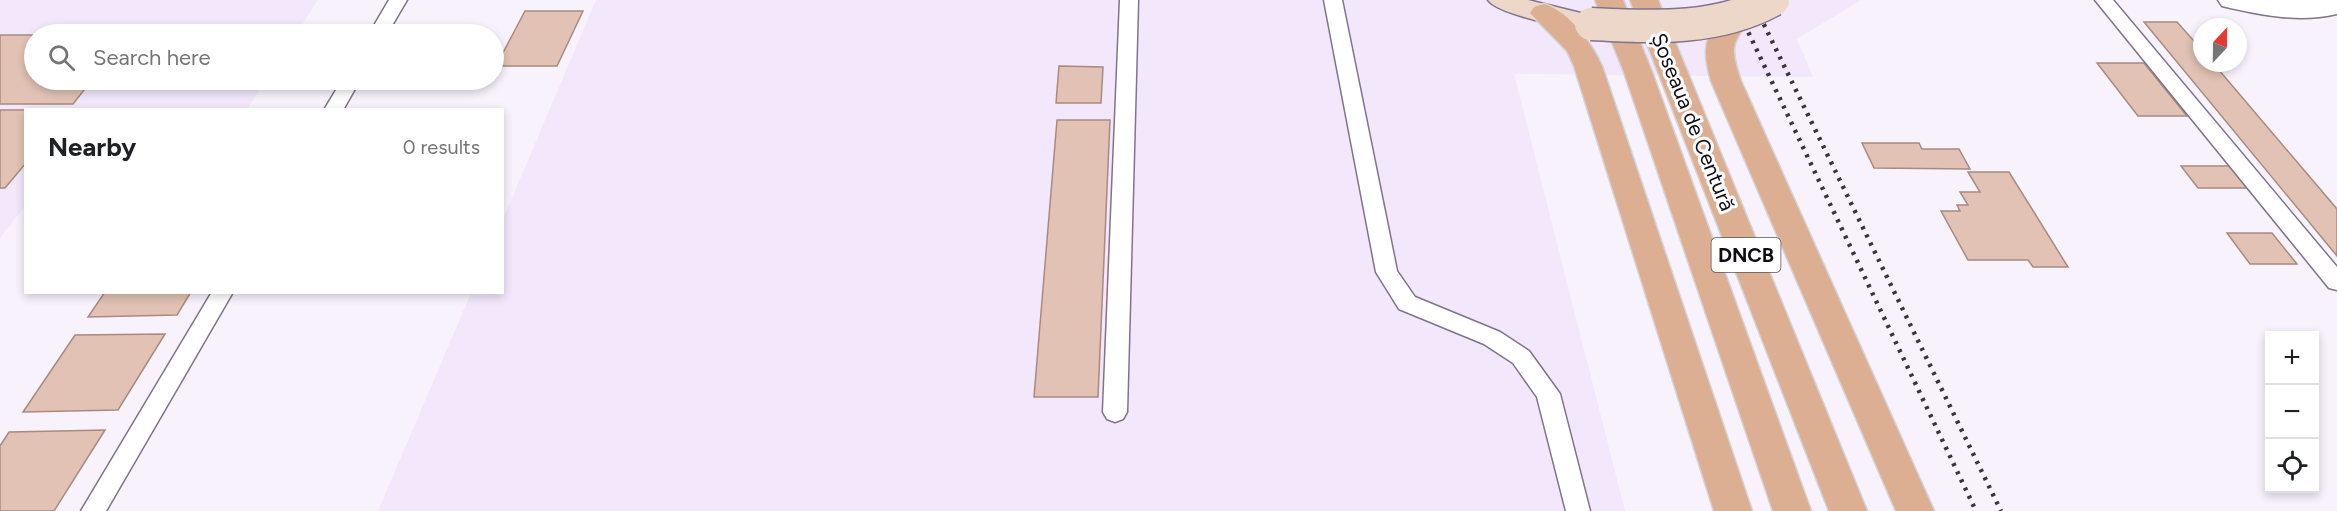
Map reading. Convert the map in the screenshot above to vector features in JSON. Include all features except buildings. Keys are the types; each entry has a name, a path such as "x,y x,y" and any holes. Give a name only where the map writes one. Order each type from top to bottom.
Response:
{"main road":[{"path":"1502,0 1591,24 1641,27 1689,25 1738,15 1773,0"},
{"name":"Șoseaua de Centură","path":"1609,0 1638,72 1792,511"},
{"name":"Șoseaua de Centură","path":"1644,0 1848,511"},
{"path":"1544,13 1579,47 1588,66 1733,511"},
{"path":"1738,15 1723,31 1717,48 1726,81 1915,511"}],"street":[{"path":"2232,0 2283,9 2327,9 2337,6"}],"lane":[{"path":"384,24 398,0"},
{"path":"1115,412 1130,0"},
{"path":"1333,0 1387,272 1407,303 1492,338 1521,357 1548,394 1578,511"},
{"path":"2104,0 2337,282"},
{"path":"334,108 345,90"},
{"path":"93,511 222,294"}],"shaded area":[{"path":"0,0 318,0 302,24 24,24 24,90 259,90 248,108 24,108 24,207 0,238"},
{"path":"596,0 1861,0 1797,39 1813,77 1514,74 1625,511 378,511 471,294 504,294 504,217"}],"railway":[{"path":"1733,0 1976,511"},
{"path":"1752,0 2001,511"}]}
